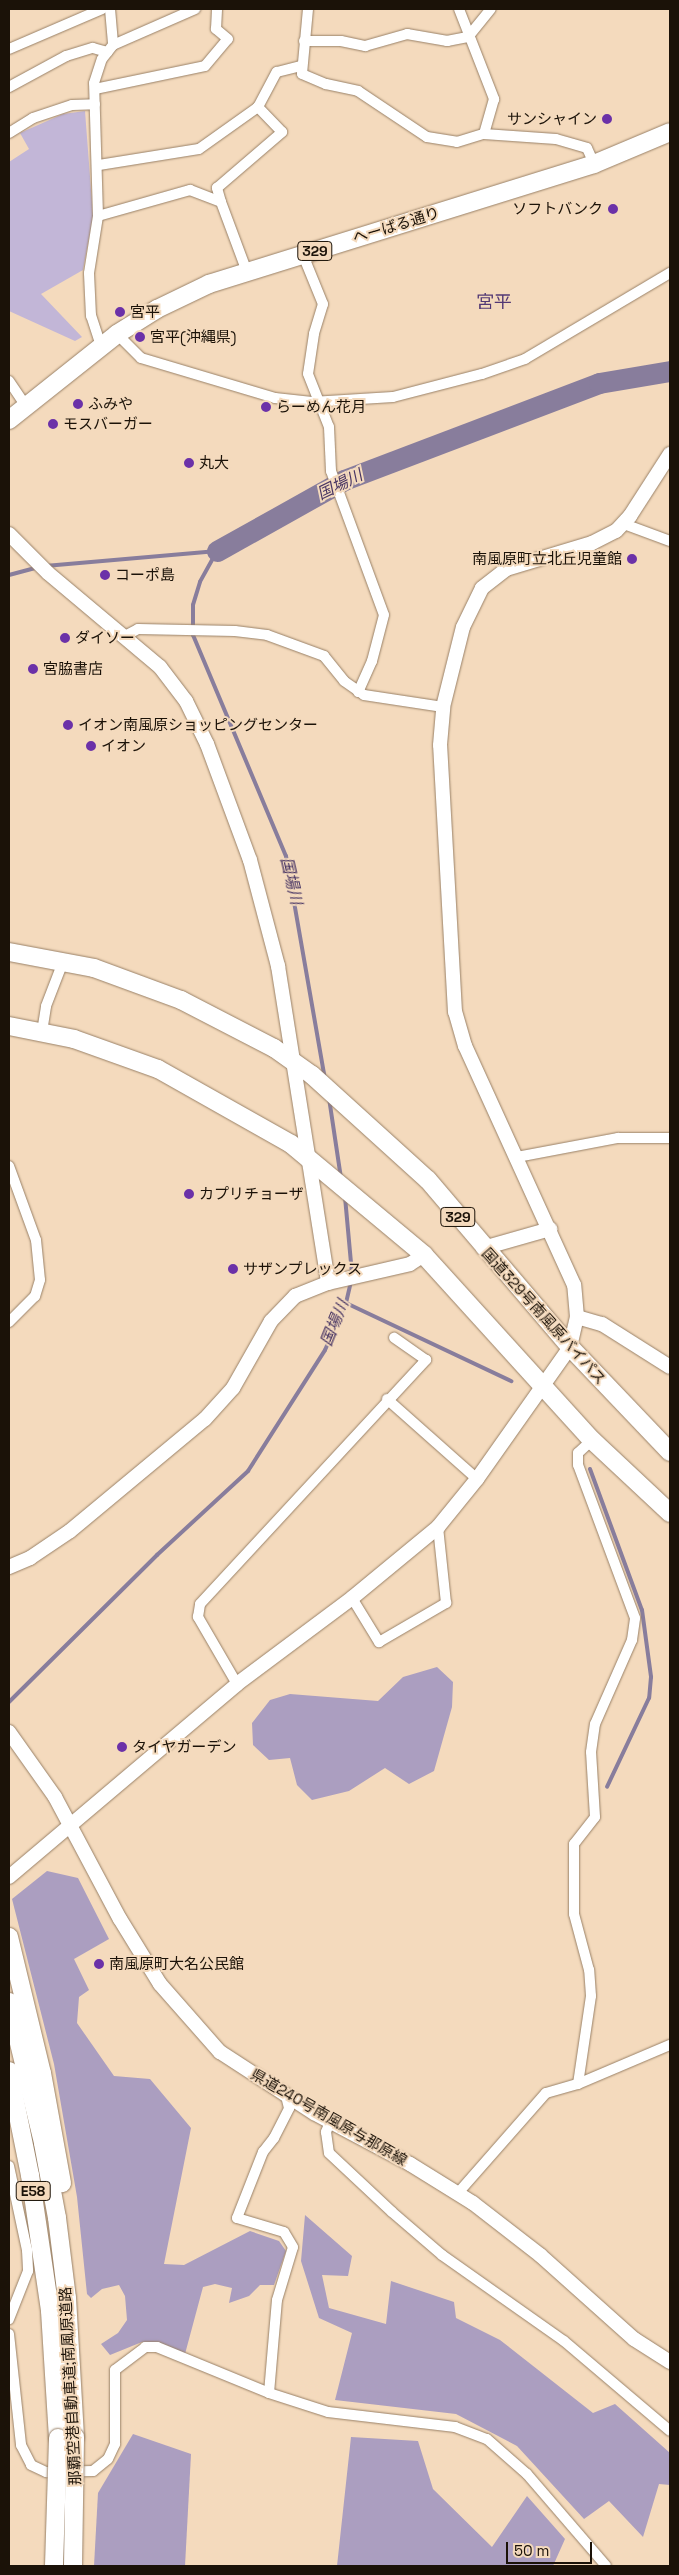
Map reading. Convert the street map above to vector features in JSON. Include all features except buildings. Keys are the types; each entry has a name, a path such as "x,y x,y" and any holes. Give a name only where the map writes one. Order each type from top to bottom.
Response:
{"highway":[{"name":"へーばる通り","path":"9,420 117,334 184,295 247,272 594,164 670,132"},
{"name":"国道329号南風原バイパス","path":"9,952 63,962 111,974 181,1000 230,1023 312,1075 337,1095 428,1180 483,1248 570,1348 670,1452"},
{"path":"9,1026 42,1032 131,1057 172,1075 252,1121 308,1158 357,1197 424,1255 545,1385 592,1440 670,1513"},
{"path":"9,1937 42,2073 62,2182 57,2218"},
{"name":"那覇空港自動車道;南風原道路","path":"9,2002 40,2134 57,2218 67,2298 66,2437 73,2566"},
{"name":"那覇空港自動車道;南風原道路","path":"9,2071 30,2175 66,2437 54,2566"}],"street":[{"path":"9,49 102,9"},
{"path":"110,9 110,49"},
{"path":"101,346 91,316 89,273 98,216 99,165 95,89 102,59 110,49 195,9"},
{"path":"95,89 205,66 228,39 216,29 217,9"},
{"path":"308,9 301,66 302,74 326,84 358,91 427,137 457,142 484,134 556,138 587,148 594,164"},
{"path":"459,9 468,37 494,99 484,134"},
{"path":"304,41 341,41 365,46 407,34 447,41 468,37 491,9"},
{"path":"9,88 66,56 93,48 110,49"},
{"path":"99,165 199,148 258,107 278,72 301,66"},
{"path":"9,133 33,118 72,105 96,104"},
{"path":"247,272 220,202 217,188 282,132 258,107"},
{"path":"98,216 190,190 220,202"},
{"path":"303,255 322,304 314,334 308,374 316,401 322,407 329,427 331,471 384,615 372,661 358,692"},
{"path":"117,334 141,358 275,398 316,401 393,398 482,374 525,359 670,273"},
{"path":"9,381 26,406"},
{"path":"9,1876 71,1826 237,1684 352,1598 438,1527 477,1479 570,1348 577,1317 574,1285 517,1156 465,1046 452,996 440,746 443,707 460,636 474,598 482,588 506,569 592,543 624,524 670,454"},
{"path":"624,524 670,541"},
{"path":"9,534 48,574 125,636 174,684 207,744 250,860 278,966 308,1158 333,1281"},
{"path":"125,636 138,629 235,631 267,634 324,656 358,692 443,707"},
{"path":"42,1032 46,1006 63,962"},
{"path":"517,1156 618,1138 670,1138"},
{"path":"9,1166 36,1240 40,1280 35,1296 9,1322"},
{"path":"483,1248 550,1229"},
{"path":"10,1564 70,1531 205,1419 233,1388 280,1308 294,1296 333,1281 410,1264 424,1255"},
{"path":"577,1317 602,1324 670,1367"},
{"path":"237,1684 198,1617 200,1604 426,1360 394,1338"},
{"path":"387,1400 477,1479"},
{"path":"578,2084 591,1996 589,1970 574,1914 574,1844 595,1817 591,1752 595,1724 632,1640 635,1618 578,1465 578,1453 592,1440"},
{"path":"352,1598 379,1642 446,1604 438,1527"},
{"name":"県道240号南風原与那原線","path":"9,1732 71,1826 142,1956 185,2016 220,2052 286,2096 330,2122 410,2164 458,2193 515,2234 634,2340 670,2362"},
{"path":"458,2193 546,2093 578,2084 670,2045"},
{"path":"269,2393 277,2300 293,2247 284,2232 237,2218 263,2152 274,2138 289,2108 286,2096"},
{"path":"330,2122 326,2142 330,2153 392,2212 442,2255 564,2341 670,2431"},
{"path":"9,2166 27,2250 28,2271 9,2320"},
{"path":"9,2334 21,2445 31,2465 46,2472 92,2471 108,2459 115,2444 115,2370 145,2347 158,2348 269,2393 328,2412 455,2427 487,2440 527,2474 606,2566"}],"shaded area":[{"path":"85,111 93,216 83,270 41,294 82,337 75,341 9,311 9,162 29,149 20,133 63,114"},
{"path":"437,1667 453,1682 452,1707 434,1771 409,1784 385,1768 349,1791 312,1800 297,1785 290,1758 269,1760 253,1745 252,1723 270,1700 290,1694 378,1701 403,1677"},
{"path":"47,1871 78,1878 109,1939 74,1959 89,1990 79,1997 77,2023 114,2076 150,2079 191,2128 164,2264 184,2265 250,2231 279,2241 286,2251 274,2285 260,2285 249,2296 229,2303 232,2288 215,2284 203,2287 185,2354 166,2345 142,2342 110,2355 101,2344 118,2333 127,2320 125,2296 119,2285 102,2289 91,2298 87,2294 77,2197 54,2064 12,1899"},
{"path":"305,2215 352,2256 348,2276 322,2275 329,2308 386,2324 391,2281 454,2302 456,2318 500,2340 593,2413 615,2404 670,2453 670,2485 659,2484 643,2537 609,2501 584,2519 517,2446 456,2414 335,2400 352,2333 319,2318 301,2261"},
{"path":"133,2434 191,2454 185,2566 94,2566 98,2493"},
{"path":"351,2437 418,2441 433,2489 492,2547 527,2496 565,2539 553,2566 337,2566"}],"waterway":[{"name":"国場川","path":"217,551 344,480 599,383 670,371"},
{"name":"国場川","path":"217,551 200,582 193,605 193,635 286,856 325,1079"},
{"path":"45,566 217,551"},
{"path":"9,575 38,567"},
{"name":"国場川","path":"329,1098 341,1178"},
{"name":"国場川","path":"345,1197 352,1274"},
{"name":"国場川","path":"9,1702 157,1555 248,1471 325,1350 346,1303 351,1281"},
{"path":"346,1303 511,1381"},
{"path":"590,1469 642,1610 651,1677 649,1698 607,1787"}],"place":[{"name":"サンシャイン","path":"607,119"},
{"name":"ソフトバンク","path":"613,209"},
{"name":"宮平","path":"120,312"},
{"name":"宮平(沖縄県)","path":"140,337"},
{"name":"ふみや","path":"78,404"},
{"name":"らーめん花月","path":"266,407"},
{"name":"モスバーガー","path":"53,424"},
{"name":"丸大","path":"189,463"},
{"name":"南風原町立北丘児童館","path":"632,559"},
{"name":"コーポ島","path":"105,575"},
{"name":"ダイソー","path":"65,638"},
{"name":"宮脇書店","path":"33,669"},
{"name":"イオン南風原ショッピングセンター","path":"68,725"},
{"name":"イオン","path":"91,746"},
{"name":"カプリチョーザ","path":"189,1194"},
{"name":"サザンプレックス","path":"233,1269"},
{"name":"タイヤガーデン","path":"122,1747"},
{"name":"南風原町大名公民館","path":"99,1964"}],"district":[{"name":"宮平","path":"494,302"}]}
